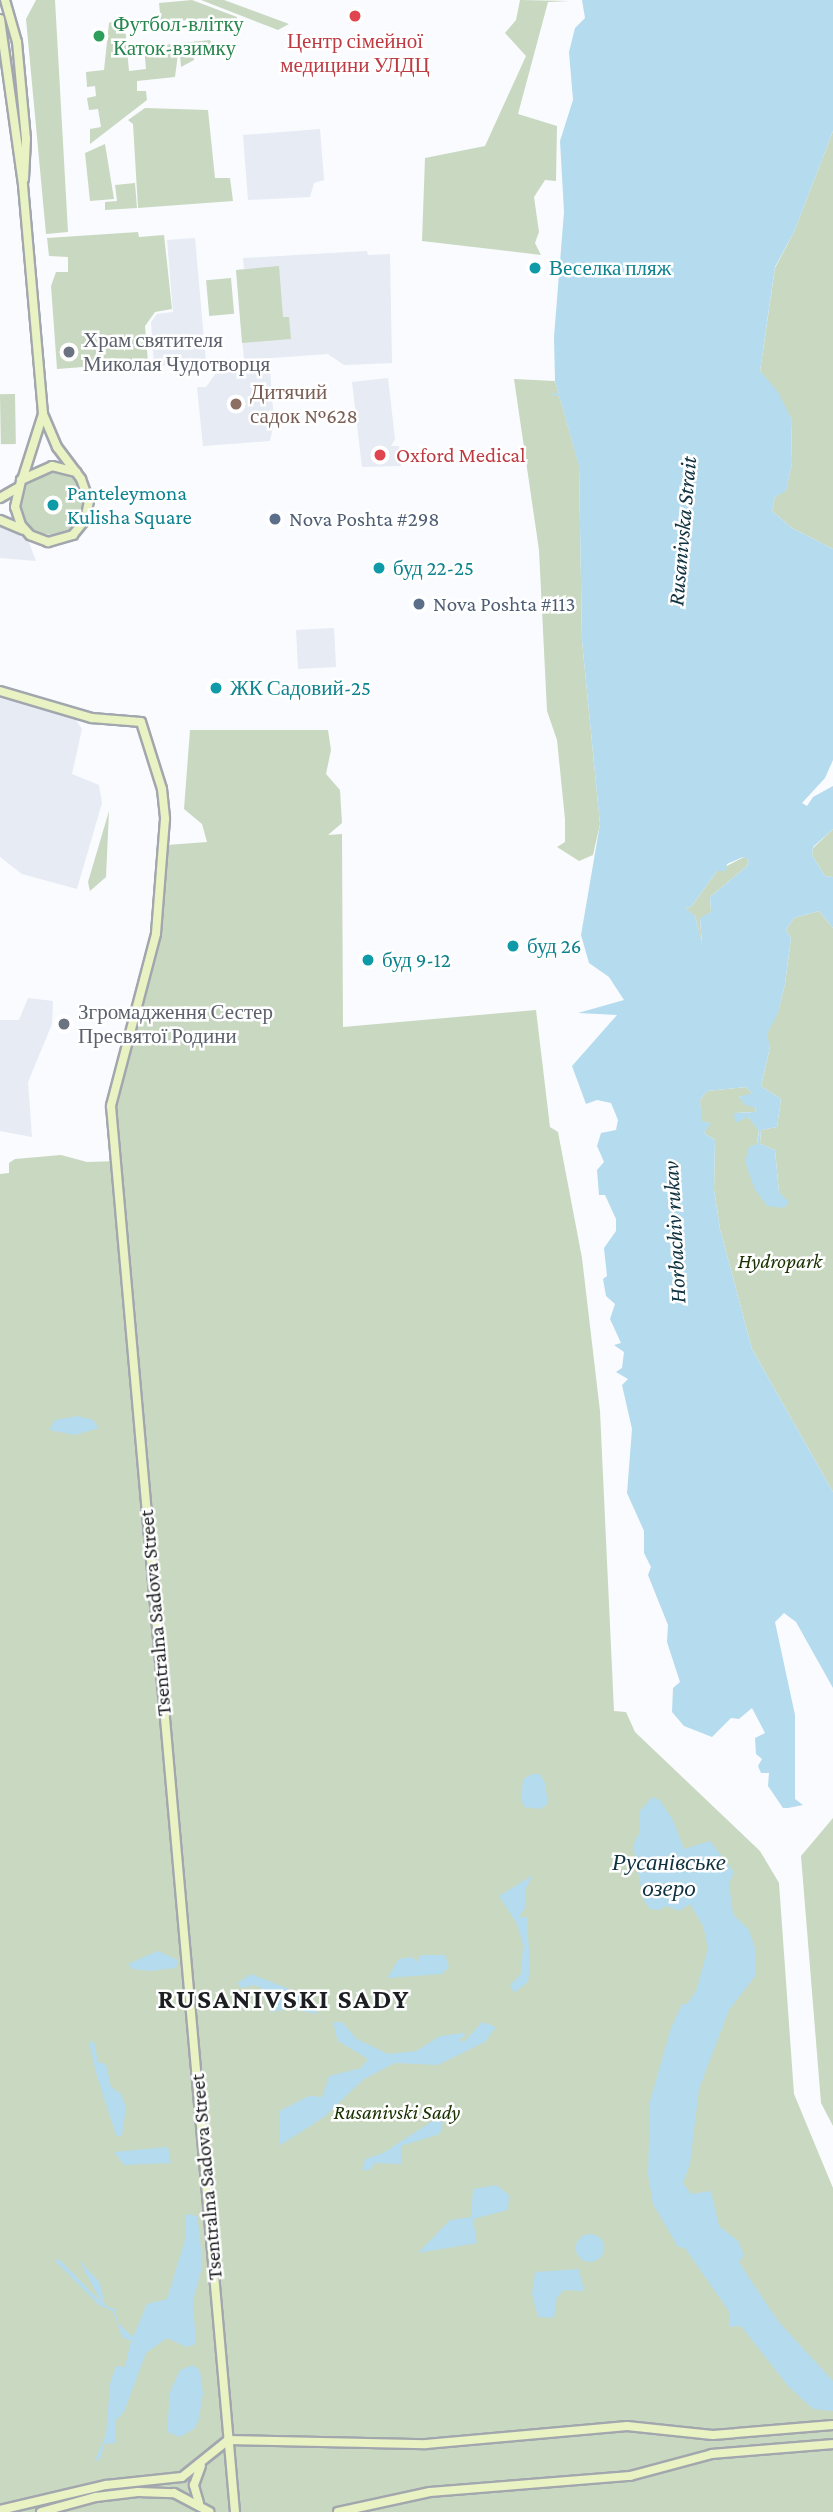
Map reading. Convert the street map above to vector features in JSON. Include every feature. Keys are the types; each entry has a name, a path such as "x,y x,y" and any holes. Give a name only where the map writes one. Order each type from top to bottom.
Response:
{"main road":[{"path":"5,0 18,56 26,139 23,185"},
{"path":"0,19 23,185 43,414 57,447 76,472 89,501 80,528 58,542 39,540 0,520"},
{"path":"27,533 16,517 19,484 43,414"},
{"path":"0,498 52,466 76,472"},
{"name":"Tsentralna Sadova Street","path":"0,691 92,718 141,722 162,789 160,881 153,946 111,1106 235,2512"},
{"path":"0,2510 106,2485 182,2477 228,2440 426,2444 627,2426 713,2435 833,2425"},
{"path":"338,2512 430,2492 630,2476 712,2454 833,2444"},
{"path":"200,2505 194,2485 202,2463"},
{"path":"41,2512 96,2497 138,2492 174,2493 209,2512"}],"shaded area":[{"path":"320,129 324,180 314,183 310,197 248,200 243,135"},
{"path":"195,238 206,362 154,366 151,322 157,314 173,312 167,240"},
{"path":"367,251 368,255 390,254 392,363 344,365 328,354 244,360 236,270 244,269 243,258"},
{"name":"Дитячий садок №628","path":"270,369 274,422 270,441 203,446 197,387 206,387 216,373"},
{"path":"388,378 395,439 391,446 399,446 401,466 362,467 352,382"},
{"path":"0,524 28,540 36,561 0,558"},
{"path":"334,628 336,667 298,669 296,630"},
{"path":"0,698 74,717 82,729 72,774 99,785 102,803 77,889 22,874 0,857"},
{"path":"28,998 53,1001 52,1024 28,1082 32,1137 0,1131 0,1020 19,1020"}],"green space":[{"path":"36,0 55,0 68,232 46,234 26,19"},
{"path":"192,0 237,17 237,25 205,23 204,19 161,22 159,3"},
{"path":"201,0 224,0 289,24 278,30"},
{"path":"520,0 570,1 548,2 518,114 557,126 556,181 545,180 534,197 539,232 535,243 541,255 422,241 425,158 485,146 526,56 505,33 516,20"},
{"path":"124,16 129,71 146,69 144,47 210,40 216,50 178,54 175,77 137,81 137,91 146,91 147,100 90,144 90,129 101,127 98,109 89,110 87,98 96,96 95,86 87,87 86,72 104,70 109,23"},
{"path":"193,52 194,60 181,67 180,55"},
{"path":"145,108 208,110 215,178 230,178 233,201 138,208 133,124 128,120"},
{"path":"833,131 833,549 792,528 772,511 775,497 786,490 792,463 791,418 760,371 775,268 794,232"},
{"path":"105,144 114,199 90,201 85,153"},
{"path":"135,183 137,208 105,210 105,202 117,201 115,185"},
{"path":"138,232 139,237 164,235 172,309 155,312 145,326 148,362 57,369 51,286 56,272 68,272 68,257 49,256 47,238"},
{"path":"279,266 283,317 289,317 291,339 242,343 236,270"},
{"path":"231,278 234,314 209,316 206,280"},
{"path":"514,379 555,381 579,465 582,641 600,824 593,855 579,861 557,847 565,842 565,819 557,740 547,711 539,550"},
{"path":"0,394 15,394 16,444 1,444"},
{"path":"46,471 58,471 75,480 82,491 82,515 75,526 58,535 46,535 34,530 25,521 20,509 20,497 25,485 34,476"},
{"name":"Rusanivski Sady","path":"190,730 328,730 331,750 326,774 340,790 342,823 328,835 342,834 343,1027 536,1010 550,1127 558,1132 582,1258 600,1411 614,1711 626,1712 635,1732 760,1851 779,1883 794,2094 833,2188 833,2512 0,2512 0,1174 9,1173 9,1163 15,1159 61,1155 87,1162 120,1161 113,1100 158,935 167,845 207,842 202,824 184,809"},
{"path":"109,811 106,877 90,891 88,882"},
{"path":"833,829 833,877 825,876 812,855 813,848"},
{"path":"744,857 749,860 747,866 710,897 711,912 700,919 702,945 695,916 684,908 691,907 717,871"},
{"name":"Hydropark","path":"819,911 833,928 833,1492 752,1349 720,1229 714,1189 715,1140 704,1133 710,1123 701,1121 700,1100 707,1091 746,1087 753,1094 739,1097 756,1108 755,1112 734,1113 748,1117 759,1130 757,1144 779,1192 775,1150 760,1144 761,1130 777,1127 781,1099 761,1086 770,1047 766,1034 778,1012 785,984 791,938 786,930 794,918"},
{"path":"833,1818 833,2126 821,2103 801,1856"}],"water":[{"path":"582,0 833,0 833,131 794,232 775,267 760,371 778,392 791,418 792,463 786,491 775,497 772,511 792,528 833,549 833,760 825,778 802,803 807,806 813,797 833,786 833,829 813,847 812,855 825,876 833,877 833,928 819,911 794,918 786,930 791,938 785,984 778,1013 767,1034 770,1047 761,1086 781,1099 777,1127 761,1130 760,1144 775,1150 779,1192 789,1202 784,1208 767,1206 754,1188 745,1161 749,1147 757,1144 759,1131 748,1117 735,1123 734,1113 755,1112 756,1108 745,1105 739,1097 752,1093 746,1087 707,1091 700,1100 702,1121 711,1123 704,1133 715,1140 714,1189 720,1229 752,1349 833,1492 833,1688 796,1622 784,1613 775,1622 795,1715 795,1799 803,1805 788,1808 783,1808 768,1786 769,1773 761,1773 758,1766 762,1759 756,1754 755,1738 765,1733 752,1708 739,1719 731,1718 712,1737 684,1726 672,1712 673,1688 680,1682 667,1642 668,1625 648,1575 651,1567 644,1553 644,1531 627,1493 632,1429 622,1385 628,1379 616,1372 622,1368 624,1352 614,1345 621,1343 610,1319 615,1304 606,1296 603,1279 607,1276 604,1248 616,1231 616,1219 605,1195 599,1195 597,1170 604,1162 597,1146 601,1133 616,1130 618,1120 611,1103 597,1100 586,1104 572,1066 617,1015 578,1013 624,1000 609,977 589,963 581,935 600,824 582,641 579,466 555,381 554,337 564,212 560,141 573,100 569,52 575,28 585,18","holes":["743,857 749,860 747,866 710,897 711,912 700,918 702,944 695,916 685,908 691,907 717,871 726,871 727,864"]},
{"path":"78,1416 93,1420 99,1428 75,1435 49,1430 55,1420"},
{"path":"532,1774 540,1774 545,1783 548,1804 540,1809 524,1807 521,1799 523,1779"},
{"name":"Русанівське озеро","path":"652,1797 660,1800 673,1820 684,1849 710,1841 734,1872 729,1884 733,1914 749,1930 756,1951 756,1975 729,2010 699,2089 690,2164 683,2183 691,2194 711,2191 719,2226 738,2241 744,2255 739,2262 778,2321 833,2381 833,2411 813,2409 788,2386 741,2326 730,2327 730,2313 685,2248 678,2247 653,2204 648,2175 650,2101 671,2028 682,2004 687,2004 696,1991 708,1948 703,1926 690,1904 679,1911 666,1906 659,1910 650,1909 643,1899 633,1845 640,1831 639,1812"},
{"path":"533,1875 525,1890 526,1907 519,1917 527,1917 530,1967 528,1982 514,1993 510,1985 521,1974 523,1945 517,1924 499,1896"},
{"path":"158,1951 178,1960 176,1968 150,1971 132,1969 128,1964"},
{"path":"421,1955 445,1955 449,1967 442,1974 387,1978 399,1959 413,1957 416,1962"},
{"path":"251,1974 307,1996 318,2014 291,2009 270,2012 274,2001 266,1991 255,1985 241,1988 237,1983"},
{"path":"333,2022 342,2022 357,2039 388,2054 416,2051 440,2036 463,2033 466,2035 459,2040 464,2042 482,2022 496,2027 485,2042 438,2065 395,2063 364,2079 324,2117 279,2146 279,2111 309,2096 322,2097 329,2076 361,2068 368,2059 338,2041"},
{"path":"94,2041 98,2062 106,2064 111,2087 121,2094 126,2107 122,2135 117,2137 96,2073 89,2043"},
{"path":"434,2120 443,2122 440,2134 401,2146 401,2164 375,2163 370,2170 362,2170 365,2159 383,2153"},
{"path":"168,2147 171,2163 124,2165 114,2152"},
{"path":"496,2185 509,2195 508,2210 473,2219 477,2243 418,2253 450,2220 471,2217 473,2189"},
{"path":"186,2214 197,2216 200,2238 202,2267 193,2301 196,2344 186,2347 167,2338 146,2353 124,2412 115,2421 116,2443 104,2444 101,2457 94,2463 106,2434 110,2384 116,2366 125,2367 131,2341 122,2337 113,2311 100,2306 55,2261 59,2259 102,2303 78,2259 100,2283 105,2306 115,2309 118,2323 133,2337 147,2304 167,2299 185,2240"},
{"path":"590,2234 600,2238 604,2248 600,2258 590,2262 580,2258 576,2248 580,2238"},
{"path":"579,2269 584,2291 564,2290 557,2297 554,2318 538,2317 532,2294 535,2272"},
{"path":"193,2365 200,2371 203,2393 199,2418 195,2428 180,2437 167,2432 170,2392 180,2370"}],"waterway":[{"path":"552,394 561,395"}],"place":[{"name":"Центр сімейної медицини УЛДЦ","path":"355,16"},
{"name":"Футбол-влітку Каток-взимку","path":"99,36"},
{"name":"Веселка пляж","path":"535,268"},
{"name":"Храм святителя Миколая Чудотворця","path":"69,352"},
{"name":"Дитячий садок №628","path":"236,404"},
{"name":"Oxford Medical","path":"380,455"},
{"name":"Panteleymona Kulisha Square","path":"53,505"},
{"name":"Nova Poshta #298","path":"275,519"},
{"name":"буд 22-25","path":"379,568"},
{"name":"Nova Poshta #113","path":"419,604"},
{"name":"ЖК Садовий-25","path":"216,688"},
{"name":"буд 26","path":"513,946"},
{"name":"буд 9-12","path":"368,960"},
{"name":"Згромадження Сестер Пресвятої Родини","path":"64,1024"}],"district":[{"name":"RUSANIVSKI SADY","path":"284,1999"}],"water label":[{"name":"Rusanivska Strait","path":"682,531"},
{"name":"Horbachiv rukav","path":"674,1232"}]}
